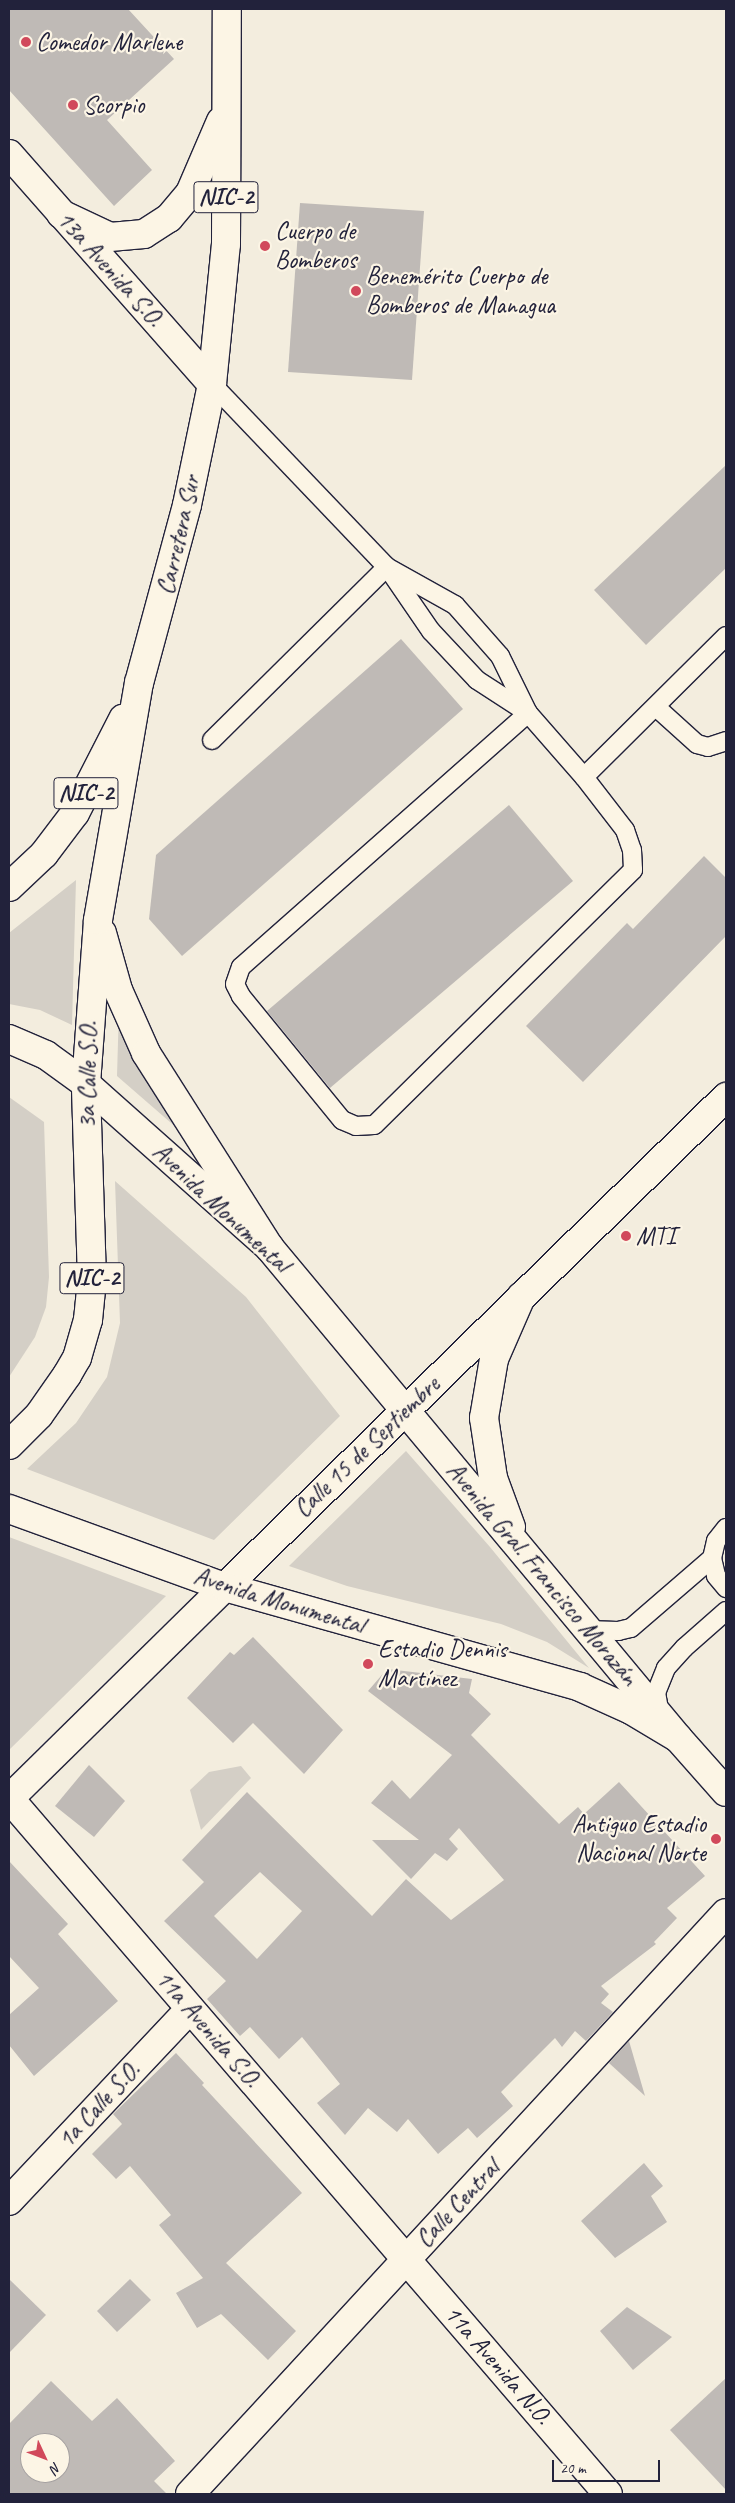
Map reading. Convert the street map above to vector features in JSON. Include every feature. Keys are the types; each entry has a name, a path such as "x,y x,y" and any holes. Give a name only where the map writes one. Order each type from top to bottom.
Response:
{"main road":[{"name":"NIC-2","path":"212,384 226,244 227,9"},
{"path":"61,214 110,237 144,234 160,224 190,193 226,108"},
{"name":"13a Avenida S.O.","path":"9,154 212,384"},
{"name":"Carretera Sur","path":"139,683 187,505 212,384"},
{"name":"NIC-2","path":"9,887 44,854 75,813 139,683"},
{"name":"3a Calle S.O.","path":"9,1445 39,1415 67,1375 77,1358 88,1320 92,1280 86,1084 98,920 139,683"},
{"path":"98,920 118,990 146,1053 269,1247"},
{"name":"Avenida Monumental","path":"9,1039 46,1055 86,1084 269,1247 405,1410"},
{"name":"Calle 15 de Septiembre","path":"9,1798 726,1097"},
{"path":"521,1297 494,1359 488,1383 484,1437 500,1500 527,1557"},
{"name":"Avenida Gral. Francisco Morazán","path":"405,1410 586,1630 678,1738"},
{"name":"Avenida Monumental","path":"9,1509 225,1587 580,1687 631,1710 678,1738 726,1792"},
{"name":"11a Avenida S.O.","path":"9,1798 407,2259"},
{"name":"Calle Central","path":"190,2494 726,1913"},
{"name":"1a Calle S.O.","path":"9,2201 190,2009"},
{"name":"11a Avenida N.O.","path":"407,2259 608,2494"}],"lane":[{"path":"212,384 387,567 431,631 477,680 528,713"},
{"path":"387,567 455,605 500,656 528,713 584,777 625,830 632,850 633,870 374,1125 356,1126 342,1120 241,996 236,984 241,967 528,713"},
{"path":"212,740 387,567"},
{"path":"584,777 726,636"},
{"path":"656,707 697,744 708,747 726,741"},
{"path":"726,1528 716,1540 712,1558 716,1576 726,1588"},
{"path":"586,1630 618,1631 632,1628 712,1558"},
{"path":"660,1715 656,1693 666,1668 684,1648 726,1611"}],"shaded area":[{"path":"76,880 72,1025 40,1010 9,1004 9,933"},
{"path":"119,1008 178,1129 117,1076"},
{"path":"9,1097 44,1122 49,1277 46,1307 35,1337 9,1377"},
{"path":"115,1181 246,1297 340,1416 214,1540 27,1469 76,1423 107,1377 120,1323"},
{"path":"406,1451 490,1547 589,1668 547,1642 501,1624 347,1586 289,1566"},
{"path":"9,1537 166,1596 9,1750"},
{"path":"241,1766 251,1778 201,1830 190,1790 209,1772"}],"building":[{"name":"Scorpio","path":"9,9 128,9 174,59 107,120 152,170 114,206 9,90"},
{"name":"Benemérito Cuerpo de Bomberos de Managua","path":"300,203 424,211 412,380 288,372"},
{"path":"726,465 726,568 646,645 594,590"},
{"path":"401,639 463,709 182,956 149,919 156,855"},
{"path":"509,805 573,881 330,1088 267,1011"},
{"path":"704,856 726,878 726,936 583,1082 526,1026 627,923 633,929"},
{"path":"253,1637 343,1730 304,1774 253,1723 233,1743 187,1698 230,1652 234,1655"},
{"path":"387,1669 472,1679 469,1693 491,1714 471,1735 559,1824 578,1807 584,1814 619,1782 705,1876 667,1908 677,1918 654,1942 656,1944 601,1986 609,1994 601,2003 613,2012 586,2041 575,2031 562,2047 555,2038 501,2092 513,2106 477,2138 468,2128 438,2154 408,2119 397,2132 368,2108 345,2135 317,2103 340,2084 302,2037 279,2059 250,2027 240,2036 207,1999 226,1981 164,1921 204,1882 182,1860 247,1792 372,1916 406,1879 451,1920 504,1880 459,1828 449,1839 458,1849 447,1861 435,1853 411,1879 372,1840 419,1840 371,1803 392,1780 410,1799 452,1755 368,1691","holes":["260,1872 302,1911 257,1959 214,1916"]},
{"path":"89,1765 125,1801 94,1837 55,1806"},
{"path":"9,1861 68,1924 58,1934 118,2001 34,2076 9,2045 9,2015 39,1988 9,1956"},
{"path":"629,2041 645,2096 609,2063"},
{"path":"176,2053 204,2083 202,2085 302,2193 226,2263 296,2331 268,2360 221,2314 197,2328 176,2293 203,2278 159,2225 171,2215 130,2166 116,2179 92,2154 122,2124 113,2114"},
{"path":"644,2163 663,2186 651,2196 667,2222 615,2258 581,2221"},
{"path":"9,2279 46,2315 9,2353"},
{"path":"130,2279 151,2300 117,2332 97,2311"},
{"path":"627,2307 672,2337 633,2370 600,2331"},
{"path":"726,2378 726,2490 670,2430"},
{"path":"51,2381 92,2421 117,2398 175,2461 154,2481 167,2494 9,2494 9,2424"}],"place":[{"name":"Comedor Marlene","path":"26,42"},
{"name":"Scorpio","path":"73,105"},
{"name":"Cuerpo de Bomberos","path":"265,246"},
{"name":"Benemérito Cuerpo de Bomberos de Managua","path":"356,291"},
{"name":"MTI","path":"626,1236"},
{"name":"Estadio Dennis Martínez","path":"368,1664"},
{"name":"Antiguo Estadio Nacional Norte","path":"716,1839"}]}
